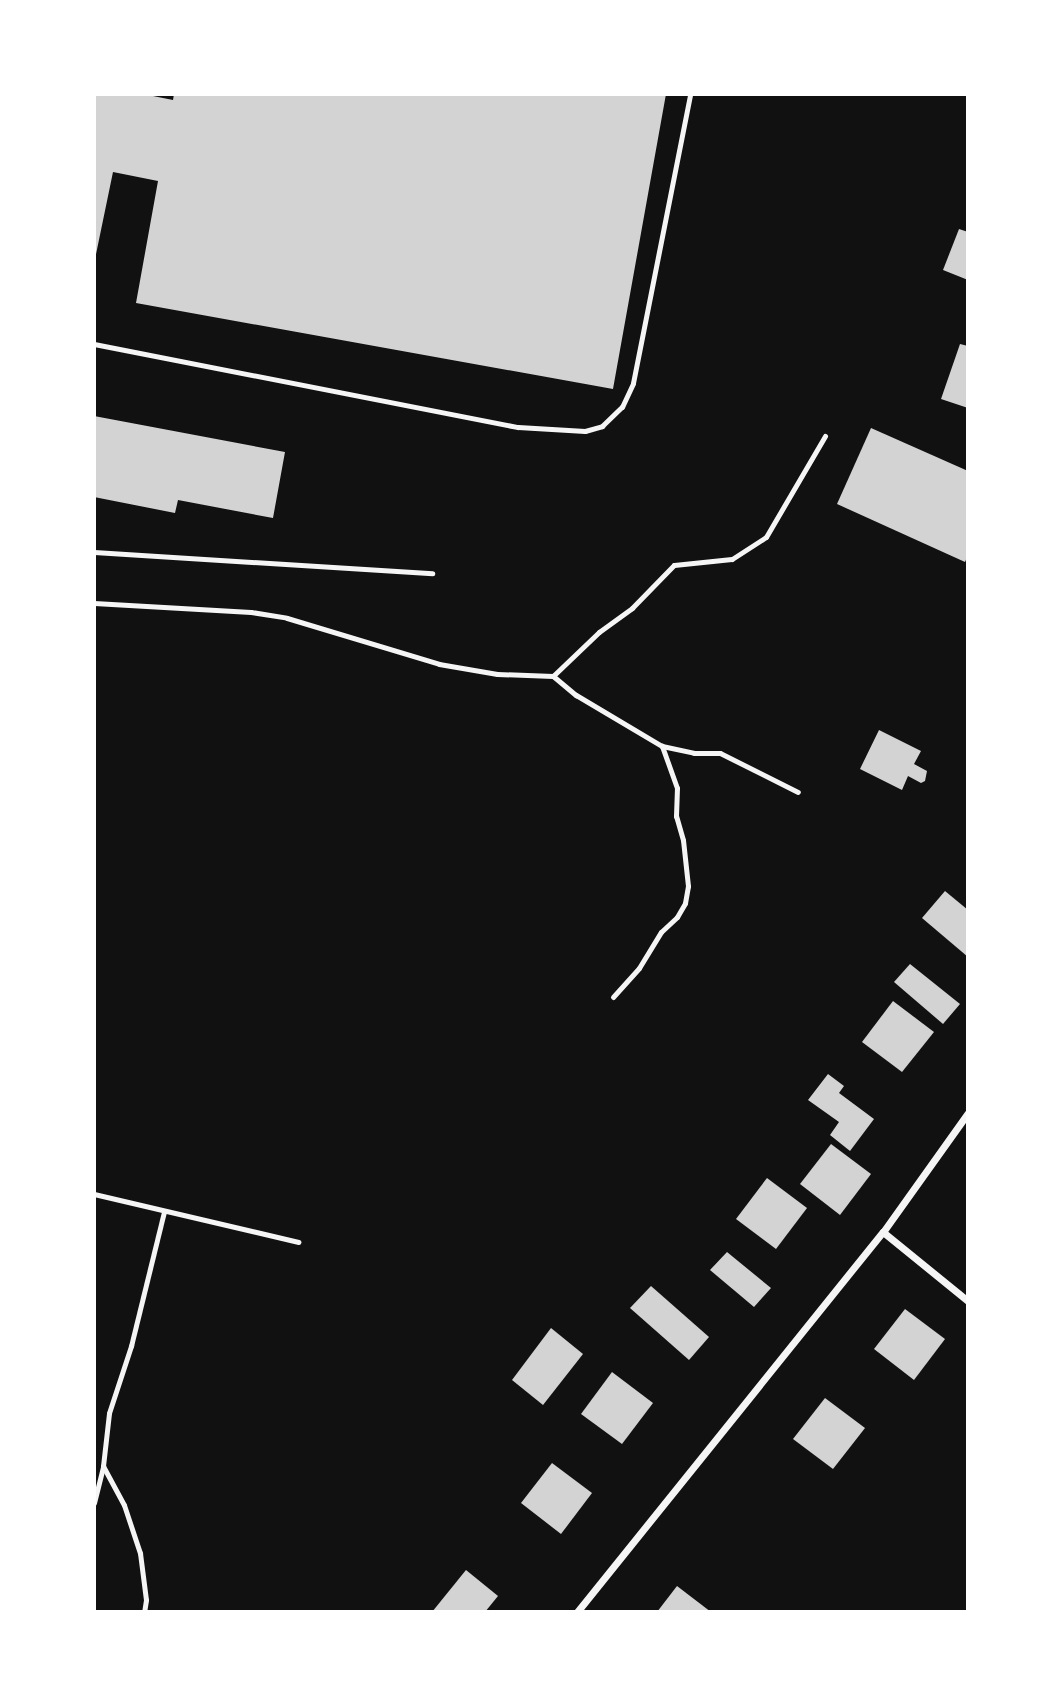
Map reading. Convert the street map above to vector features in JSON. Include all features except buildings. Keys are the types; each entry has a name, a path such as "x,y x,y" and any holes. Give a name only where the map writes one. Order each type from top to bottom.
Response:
{"street":[{"path":"578,1612 883,1232 968,1113"},
{"path":"883,1232 968,1301"}],"lane":[{"path":"94,344 519,427 585,431 602,426 622,407 633,383 690,94"},
{"path":"94,603 251,612 287,618 439,664 497,674 553,676 599,632 632,608 674,565 732,559 765,537 825,436"},
{"path":"94,552 432,573"},
{"path":"553,676 576,695 662,746 694,753 720,753 798,792"},
{"path":"613,996 639,968 661,932 677,917 685,902 688,886 683,840 676,817 677,788 662,746"},
{"path":"94,1194 298,1242"},
{"path":"94,1503 103,1466 109,1413 131,1346 164,1212"},
{"path":"103,1466 124,1506 140,1553 146,1600 144,1612"}]}
